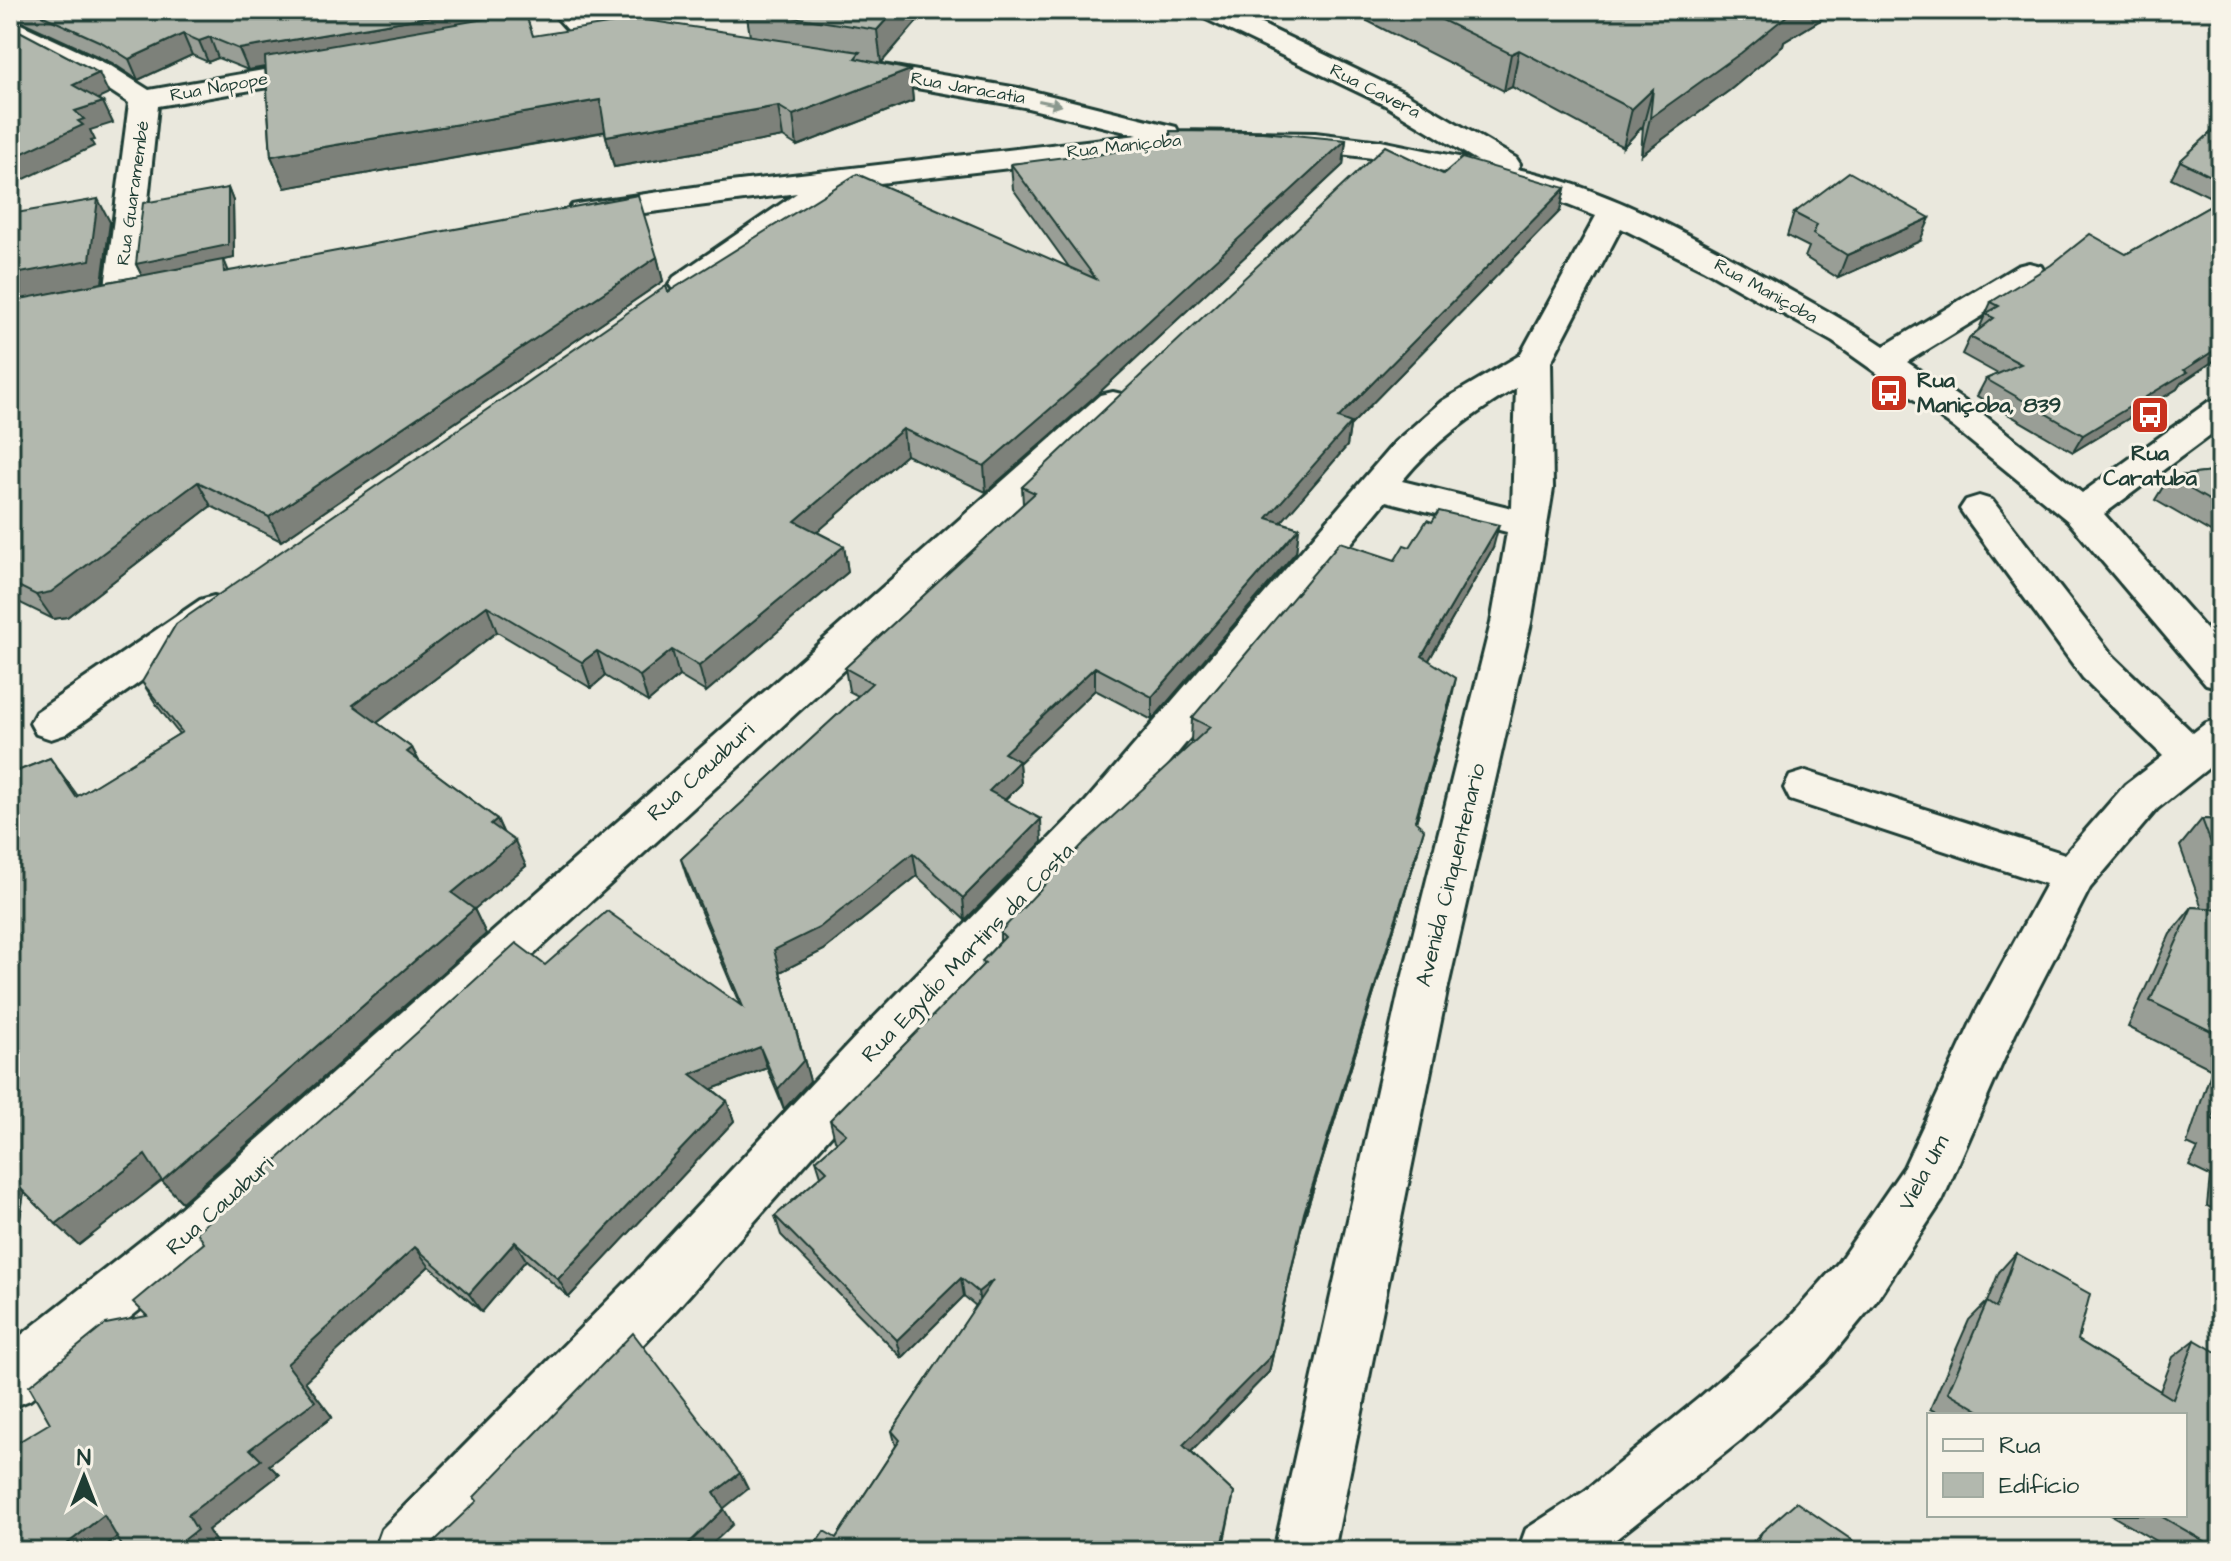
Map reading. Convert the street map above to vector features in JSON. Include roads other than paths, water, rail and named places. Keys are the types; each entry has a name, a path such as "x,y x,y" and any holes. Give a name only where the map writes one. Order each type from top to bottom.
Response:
{"street":[{"name":"Rua Cavera","path":"1210,10 1395,99 1535,182"},
{"path":"563,21 681,44"},
{"name":"Rua Guaramembé","path":"10,27 101,72 144,100 143,139 124,243 122,294"},
{"name":"Rua Napope","path":"144,100 361,62"},
{"name":"Rua Jaracatia","path":"833,66 1024,98 1118,118 1184,139"},
{"name":"Rua Maniçoba","path":"546,218 838,179 1184,139 1315,142 1381,150 1535,182 1614,212 1715,262 1845,335 1966,419 2081,512 2221,673"},
{"path":"1346,183 1381,150"},
{"path":"655,306 838,179"},
{"name":"Avenida Cinquentenario","path":"1304,1551 1419,1007 1484,743 1529,525 1534,489 1534,362 1614,212"},
{"path":"1883,361 2029,273"},
{"name":"Rua Egydio Martins da Costa","path":"404,1551 656,1291 877,1048 1102,813 1235,657 1374,486 1408,450 1455,409 1534,362"},
{"name":"Rua Cauaburi","path":"10,1380 180,1243 1139,379"},
{"path":"2081,512 2221,410"},
{"path":"1374,486 1529,525"},
{"path":"1979,509 2098,667 2206,745"},
{"path":"51,723 248,587"},
{"name":"Viela Um","path":"1548,1551 1606,1512 1720,1419 1806,1342 1857,1282 1923,1184 1993,1027 2074,875 2141,797 2206,745"},
{"path":"1806,788 2074,875"}],"place":[{"name":"Rua Maniçoba, 839","path":"1889,393"},
{"name":"Rua Caratuba","path":"2150,415"}]}
